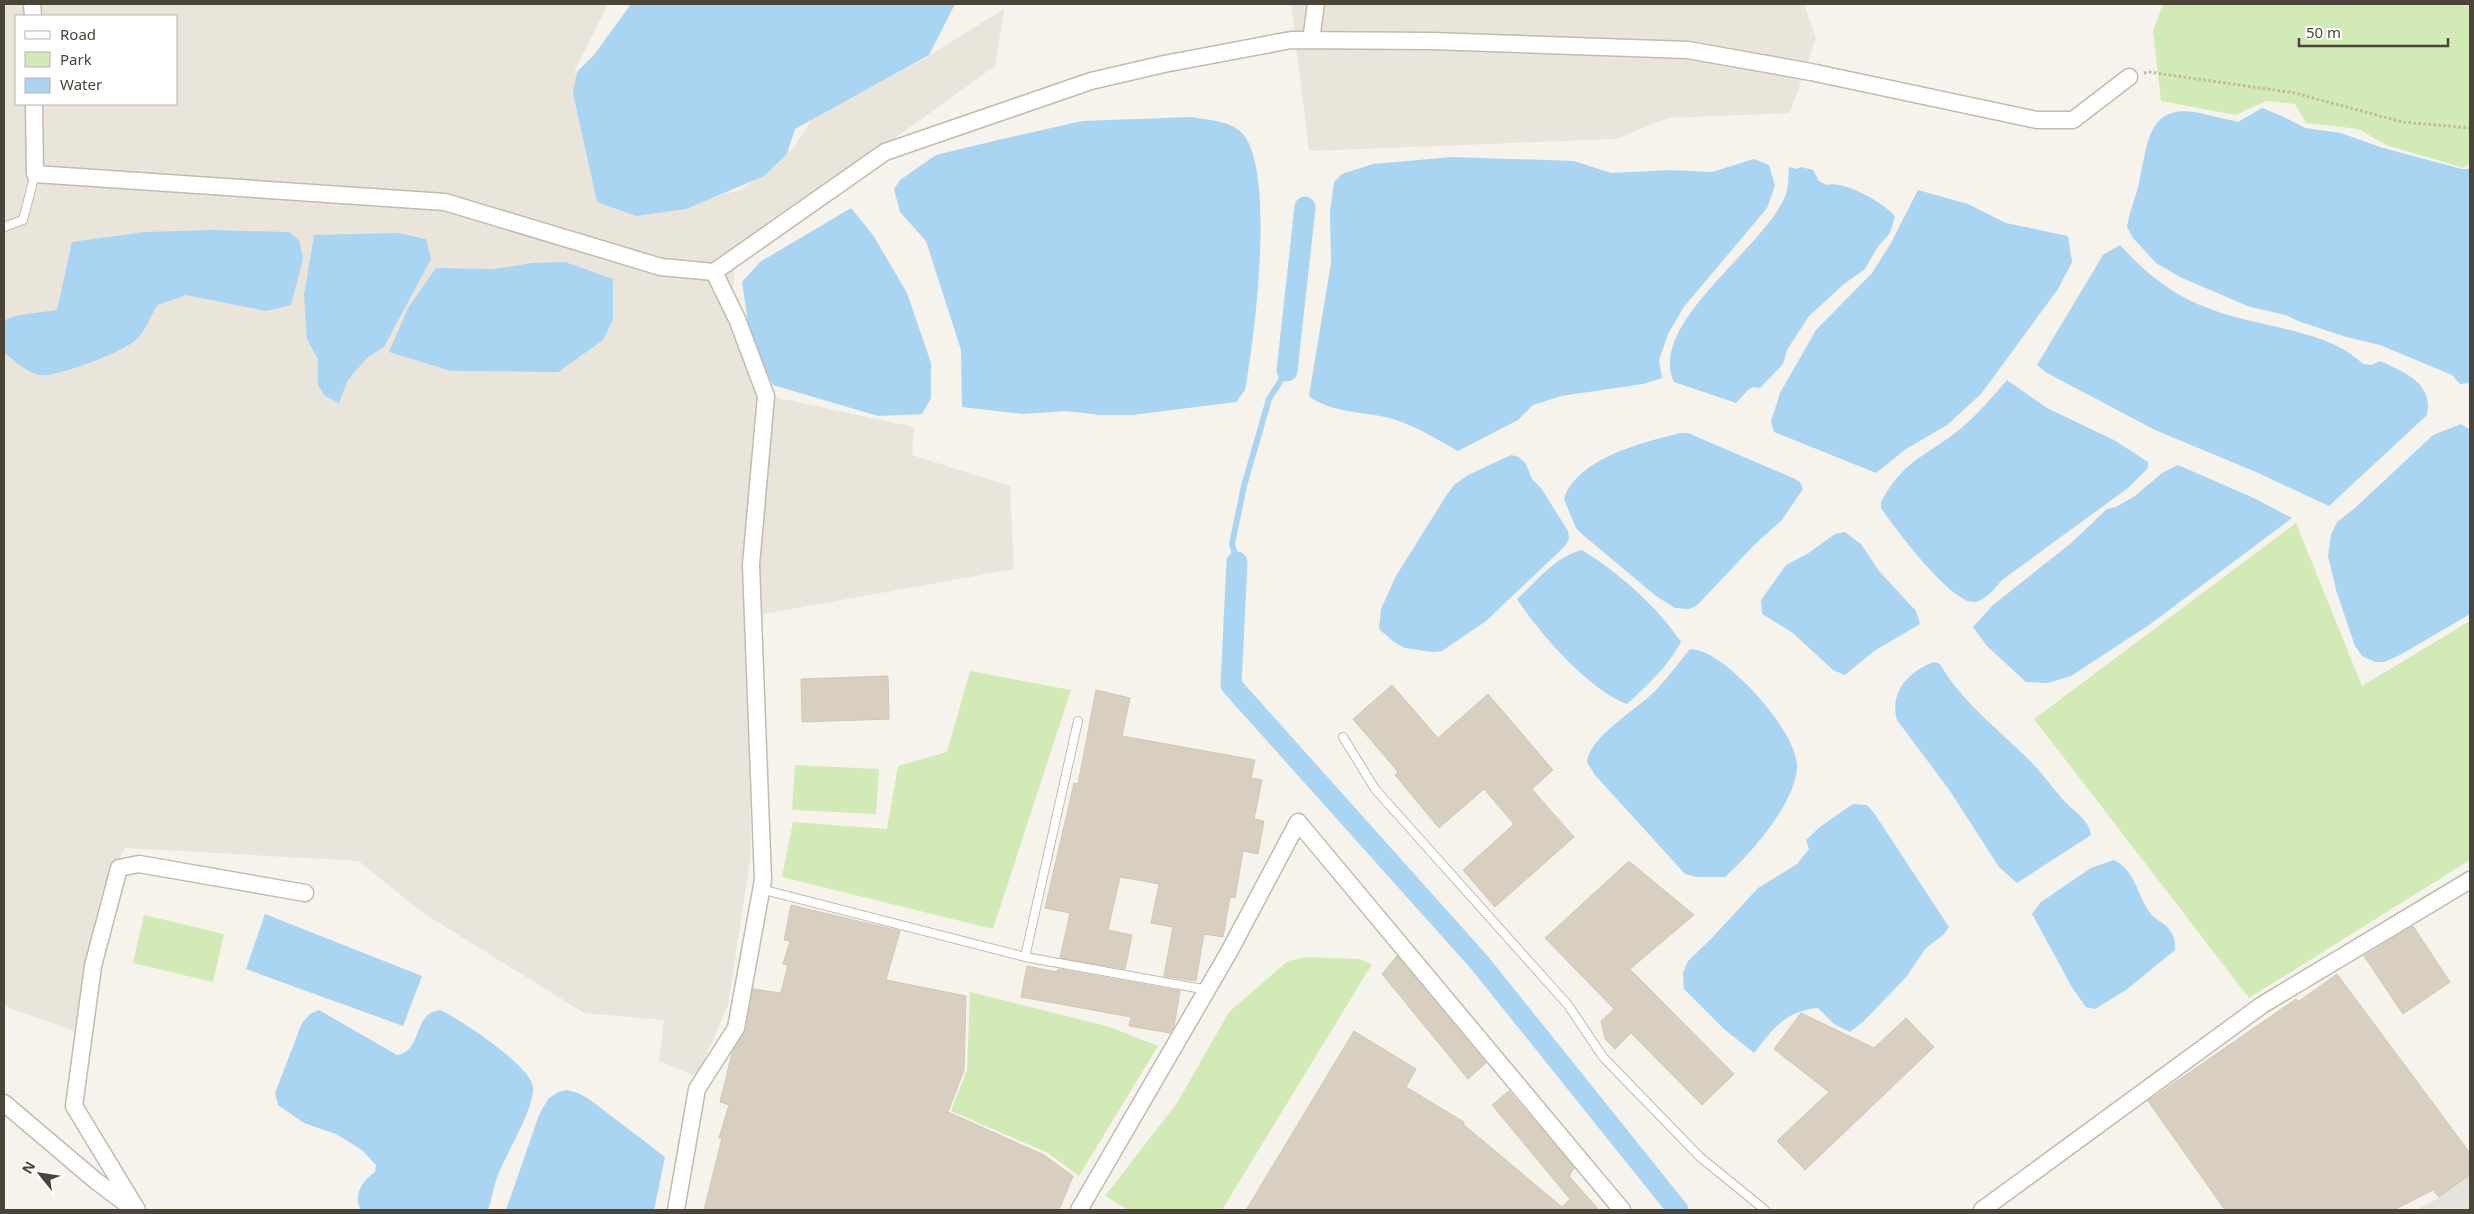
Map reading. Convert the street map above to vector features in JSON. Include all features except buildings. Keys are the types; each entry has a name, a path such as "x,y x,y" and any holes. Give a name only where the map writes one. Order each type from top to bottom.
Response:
{"street":[{"path":"1312,40 1316,4"},
{"path":"34,105 35,174 445,202 661,267 714,272 885,152 1091,82 1164,64 1292,40 1432,41 1688,50 1811,72 2037,120 2073,120 2129,77"},
{"path":"676,1210 697,1088 736,1028 763,880 751,565 766,396 737,319 714,272"},
{"path":"1079,1210 1208,990 1298,822 1622,1210"},
{"path":"136,1210 74,1106 93,966 119,868 139,864 305,893"},
{"path":"1982,1210 2262,1005 2470,880"},
{"path":"4,1103 96,1181 136,1210"}],"lane":[{"path":"4,227 23,220 35,174"},
{"path":"1025,957 1078,721"},
{"path":"1344,737 1375,789 1568,1005 1603,1057 1700,1157 1765,1210"},
{"path":"762,889 1025,957 1208,990"}],"path":[{"path":"2129,77 2149,72 2295,93 2402,122 2470,128"}],"shaded area":[{"path":"4,4 608,4 575,70 598,198 651,212 741,190 794,147 814,116 922,60 1004,9 995,66 735,253 732,315 774,397 914,427 912,455 1010,486 1014,569 747,617 751,855 728,1005 697,1077 659,1061 664,1020 584,1013 420,911 359,861 125,848 101,894 77,1032 4,1006"},
{"path":"1291,4 1804,4 1816,38 1790,113 1668,118 1616,139 1309,151"},
{"path":"2470,1176 2470,1210 2416,1210 2435,1200"}],"green space":[{"path":"2163,4 2470,4 2470,163 2464,168 2386,145 2359,129 2306,123 2295,104 2266,101 2236,115 2161,101 2153,31"},
{"path":"2296,523 2362,686 2470,621 2470,860 2249,998 2034,719"},
{"path":"970,671 1071,690 993,929 782,877 793,822 887,829 898,766 947,752"},
{"path":"795,765 879,769 876,814 792,810"},
{"path":"144,915 224,934 213,982 133,963"},
{"path":"1307,957 1359,959 1372,964 1222,1210 1128,1210 1105,1196 1177,1103 1229,1012 1288,961"},
{"path":"970,992 1110,1027 1158,1046 1079,1176 1048,1153 951,1111 967,1070"}],"water":[{"path":"631,4 955,4 929,55 795,129 787,154 764,176 686,209 636,216 597,202 573,93 577,72 594,55"},
{"path":"2262,108 2305,128 2341,133 2383,148 2462,169 2470,169 2470,383 2460,384 2452,375 2380,345 2346,337 2298,321 2286,315 2250,307 2180,277 2156,263 2133,238 2127,227 2128,221 2138,189 2146,149 2156,124 2164,116 2176,112 2191,112 2238,122"},
{"path":"1191,117 1224,123 1241,132 1252,151 1258,180 1260,256 1257,296 1245,390 1236,402 1132,415 1100,415 1066,411 1023,414 962,407 961,350 926,241 900,212 894,189 900,180 936,155 1082,121"},
{"path":"1453,157 1574,161 1611,173 1670,170 1712,172 1754,159 1769,165 1775,186 1767,208 1683,308 1668,334 1659,360 1662,378 1643,384 1561,396 1533,405 1518,420 1458,451 1427,433 1402,422 1383,416 1338,409 1318,402 1309,396 1331,263 1330,212 1334,182 1342,174 1373,164"},
{"path":"1789,167 1813,170 1819,181 1827,185 1834,184 1853,189 1873,199 1895,216 1890,233 1877,248 1865,269 1844,284 1809,316 1787,350 1783,364 1760,388 1753,387 1748,390 1736,403 1674,382 1670,359 1677,335 1692,310 1775,215 1787,191"},
{"path":"1918,190 1968,204 2006,223 2068,236 2072,262 2058,289 1981,394 1947,425 1906,449 1876,473 1774,432 1771,421 1780,393 1816,330 1872,273 1891,243"},
{"path":"851,208 873,235 907,293 931,363 931,398 922,414 878,416 773,385 761,361 753,358 742,282 760,262"},
{"path":"212,230 289,232 299,240 303,259 291,305 266,311 186,295 157,305 144,331 132,343 106,356 59,373 47,375 39,375 29,371 4,352 4,324 7,319 19,315 57,310 72,242 145,232"},
{"path":"398,233 426,239 431,259 384,347 367,358 348,380 339,403 325,396 318,385 318,359 307,339 304,295 314,235"},
{"path":"2120,245 2160,282 2203,306 2239,318 2288,329 2321,339 2350,354 2363,364 2372,365 2380,361 2407,374 2422,387 2426,395 2428,404 2427,415 2329,506 2256,472 2155,430 2047,373 2037,365 2103,255"},
{"path":"565,262 613,279 613,320 603,340 558,372 451,371 389,352 408,308 436,268 495,269 532,263"},
{"path":"2007,380 2047,408 2114,440 2148,462 2148,468 2128,488 2002,580 1987,596 1975,602 1965,600 1939,579 1898,531 1881,508 1881,502 1903,471 1966,424"},
{"path":"2461,424 2470,430 2470,614 2400,655 2384,662 2375,662 2362,656 2355,646 2336,590 2328,556 2331,535 2337,522 2355,508 2433,435"},
{"path":"1681,433 1688,433 1793,478 1800,482 1803,489 1782,520 1755,544 1696,606 1689,609 1675,608 1656,596 1583,535 1576,528 1564,499 1571,485 1597,462 1631,447"},
{"path":"1511,455 1519,457 1526,464 1532,479 1541,488 1568,531 1569,539 1565,546 1486,621 1442,651 1432,652 1405,648 1394,642 1379,629 1381,609 1396,576 1446,496 1454,485 1468,475"},
{"path":"2178,465 2256,499 2292,518 2149,625 2071,676 2048,683 2026,682 1987,646 1973,627 1993,605 2070,544 2107,509 2116,507 2135,496 2162,473"},
{"path":"1845,532 1861,544 1879,571 1916,611 1920,624 1874,651 1845,675 1833,670 1793,633 1762,614 1761,600 1786,565 1807,554 1835,534"},
{"path":"1582,550 1610,569 1649,603 1681,642 1663,667 1627,704 1612,697 1581,674 1538,628 1517,599 1555,563"},
{"path":"1690,649 1712,656 1733,671 1752,690 1784,731 1795,753 1797,764 1796,778 1782,809 1759,841 1725,877 1697,877 1685,874 1595,775 1587,762 1590,752 1606,732 1650,696"},
{"path":"1934,662 1940,664 1970,704 2036,767 2066,803 2085,821 2090,830 2091,835 2017,883 1999,867 1950,791 1897,720 1896,700 1903,684 1917,671"},
{"path":"1853,804 1867,805 1874,813 1949,927 1944,934 1925,949 1907,976 1864,1021 1850,1032 1834,1024 1818,1008 1807,1010 1788,1017 1767,1036 1754,1053 1724,1029 1684,989 1683,973 1688,961 1758,888 1797,864 1809,849 1806,840 1821,826"},
{"path":"2114,860 2132,877 2151,914 2169,929 2174,938 2175,950 2126,990 2095,1009 2086,1007 2073,989 2032,914 2041,902 2091,868"},
{"path":"265,914 422,976 403,1026 246,969"},
{"path":"319,1010 397,1055 404,1053 413,1044 421,1025 428,1015 440,1010 478,1033 520,1067 529,1078 533,1087 532,1096 525,1119 497,1177 488,1210 361,1210 358,1194 366,1179 375,1172 376,1165 362,1150 336,1134 304,1123 278,1105 275,1093 302,1023 310,1014"},
{"path":"567,1090 589,1099 665,1157 654,1210 506,1210 539,1115 548,1099 558,1092"}],"waterway":[{"path":"1287,371 1305,207"},
{"path":"1237,562 1232,544 1244,486 1269,399 1287,371"},
{"path":"1237,562 1231,685 1479,962 1678,1210"}]}
